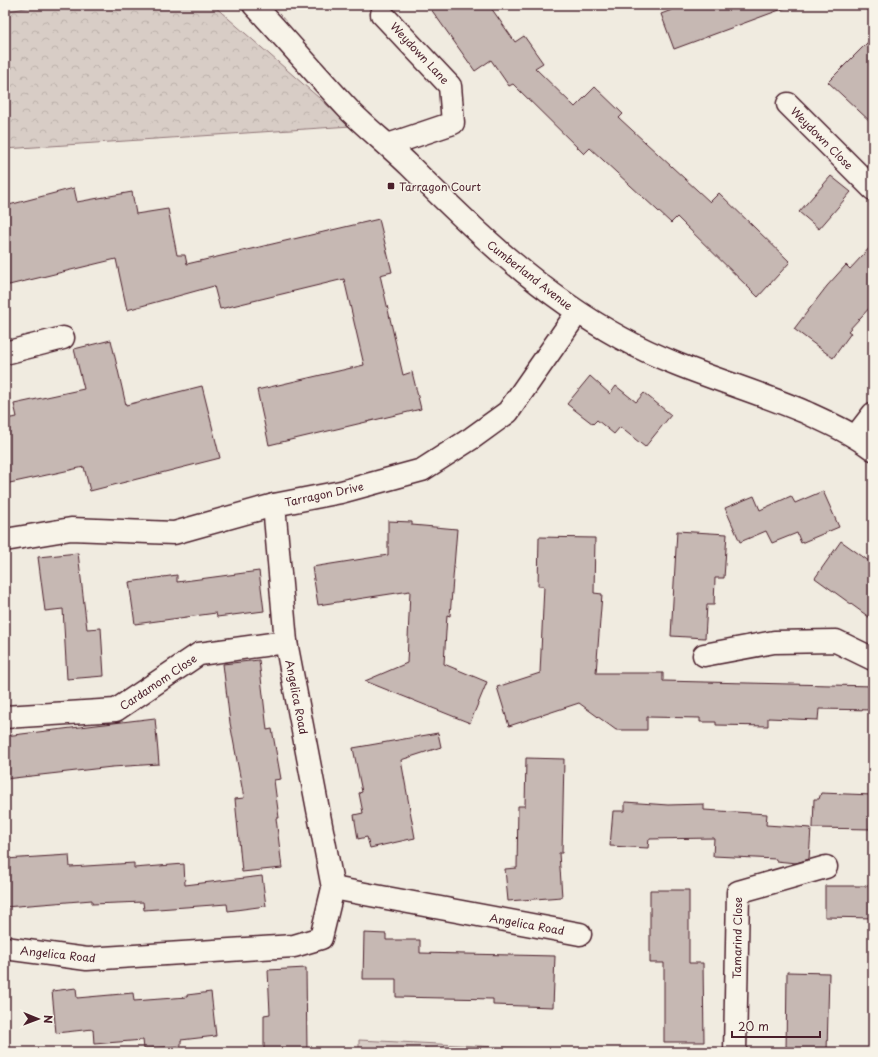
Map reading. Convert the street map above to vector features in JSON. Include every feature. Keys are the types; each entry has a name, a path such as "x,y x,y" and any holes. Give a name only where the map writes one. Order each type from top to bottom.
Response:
{"street":[{"name":"Cumberland Avenue","path":"254,5 353,114 388,145 466,222 507,260 577,313 622,339 666,359 782,402 865,442"},
{"name":"Weydown Lane","path":"382,14 450,86 453,123 388,145"},
{"name":"Weydown Close","path":"788,104 873,189"},
{"name":"Tarragon Drive","path":"5,540 71,529 174,533 274,505 341,492 422,470 508,412 577,313"},
{"path":"5,353 64,338"},
{"path":"865,442 873,414"},
{"name":"Angelica Road","path":"5,948 87,959 294,946 321,938 333,888 286,642 274,505"},
{"path":"704,655 774,642 836,641 873,659"},
{"name":"Cardamom Close","path":"5,717 116,710 199,654 286,642"},
{"name":"Tamarind Close","path":"735,1052 738,892 826,867"},
{"name":"Angelica Road","path":"333,888 580,934"}],"green space":[{"path":"39,5 213,5 351,126 5,149 5,12"},
{"path":"359,1040 596,1052 359,1052"}],"building":[{"path":"428,5 489,5 515,42 524,36 543,63 535,68 575,107 595,87 623,114 619,118 710,202 719,193 790,262 758,297 677,217 671,223 590,148 584,154 513,84 509,86 491,60 475,71"},
{"path":"685,5 785,5 785,8 674,49 661,14"},
{"path":"873,37 873,124 828,82"},
{"path":"831,176 851,192 819,229 799,212"},
{"path":"74,188 77,202 132,192 136,214 168,209 177,255 185,255 187,264 379,219 392,272 380,275 403,375 412,372 421,409 269,445 257,390 364,365 344,279 220,309 214,286 127,310 116,259 5,286 5,206"},
{"path":"873,244 873,304 848,331 851,333 833,358 794,329 827,286 846,265 850,269"},
{"path":"111,340 126,405 202,386 220,458 90,491 84,467 5,484 5,419 17,417 14,404 84,389 74,349"},
{"path":"590,376 610,394 616,386 636,402 644,393 671,415 645,447 620,427 614,434 597,420 593,424 567,404"},
{"path":"823,491 839,527 801,543 797,533 772,543 766,531 740,542 725,508 754,496 760,510 791,496 795,503"},
{"path":"388,521 412,522 412,525 457,529 450,616 447,615 444,664 487,682 470,723 365,681 407,663 410,591 318,605 312,567 388,555"},
{"path":"677,531 727,534 724,578 715,578 714,605 707,605 705,638 671,636"},
{"path":"539,537 595,538 594,593 602,594 596,673 663,673 663,681 873,686 873,710 819,709 818,720 768,718 768,726 716,725 716,722 700,722 700,718 647,717 647,730 616,730 579,703 509,726 497,687 540,673 544,586 538,586"},
{"path":"841,541 873,564 873,620 815,578"},
{"path":"78,553 87,629 101,628 104,676 67,679 63,609 45,611 38,557"},
{"path":"259,571 264,611 217,617 216,613 135,624 129,582 177,575 177,582"},
{"path":"259,660 267,730 272,729 281,779 274,780 279,818 276,818 282,868 242,872 235,799 244,798 230,723 223,664"},
{"path":"155,718 159,764 112,767 5,779 5,736"},
{"path":"438,733 441,747 401,760 415,838 370,848 367,837 358,839 354,815 363,813 359,793 362,792 353,748"},
{"path":"526,758 564,759 562,853 559,853 562,897 508,901 505,869 517,868 518,806 525,806"},
{"path":"821,793 873,795 873,829 813,828 814,799 819,799"},
{"path":"625,802 668,805 704,804 704,810 767,814 766,825 811,828 809,859 796,863 776,861 776,859 713,856 714,838 649,839 648,848 610,846 613,811 625,811"},
{"path":"69,855 70,867 134,863 134,868 184,864 185,885 262,876 266,906 228,911 227,904 144,910 143,902 92,904 92,900 5,907 5,859"},
{"path":"825,886 873,886 873,918 825,917"},
{"path":"650,890 689,890 689,963 703,963 704,1042 664,1042 664,963 650,963"},
{"path":"364,933 386,934 386,940 420,940 420,953 555,956 553,1007 493,1005 493,999 396,997 396,979 363,979"},
{"path":"306,968 307,1052 264,1052 264,1015 270,1014 268,970"},
{"path":"787,972 829,973 827,1052 786,1052"},
{"path":"76,988 77,998 133,993 134,1001 187,997 187,995 211,992 216,1036 181,1040 181,1046 144,1049 143,1040 94,1044 93,1029 56,1033 52,991"}],"place":[{"name":"Tarragon Court","path":"391,186"}]}
